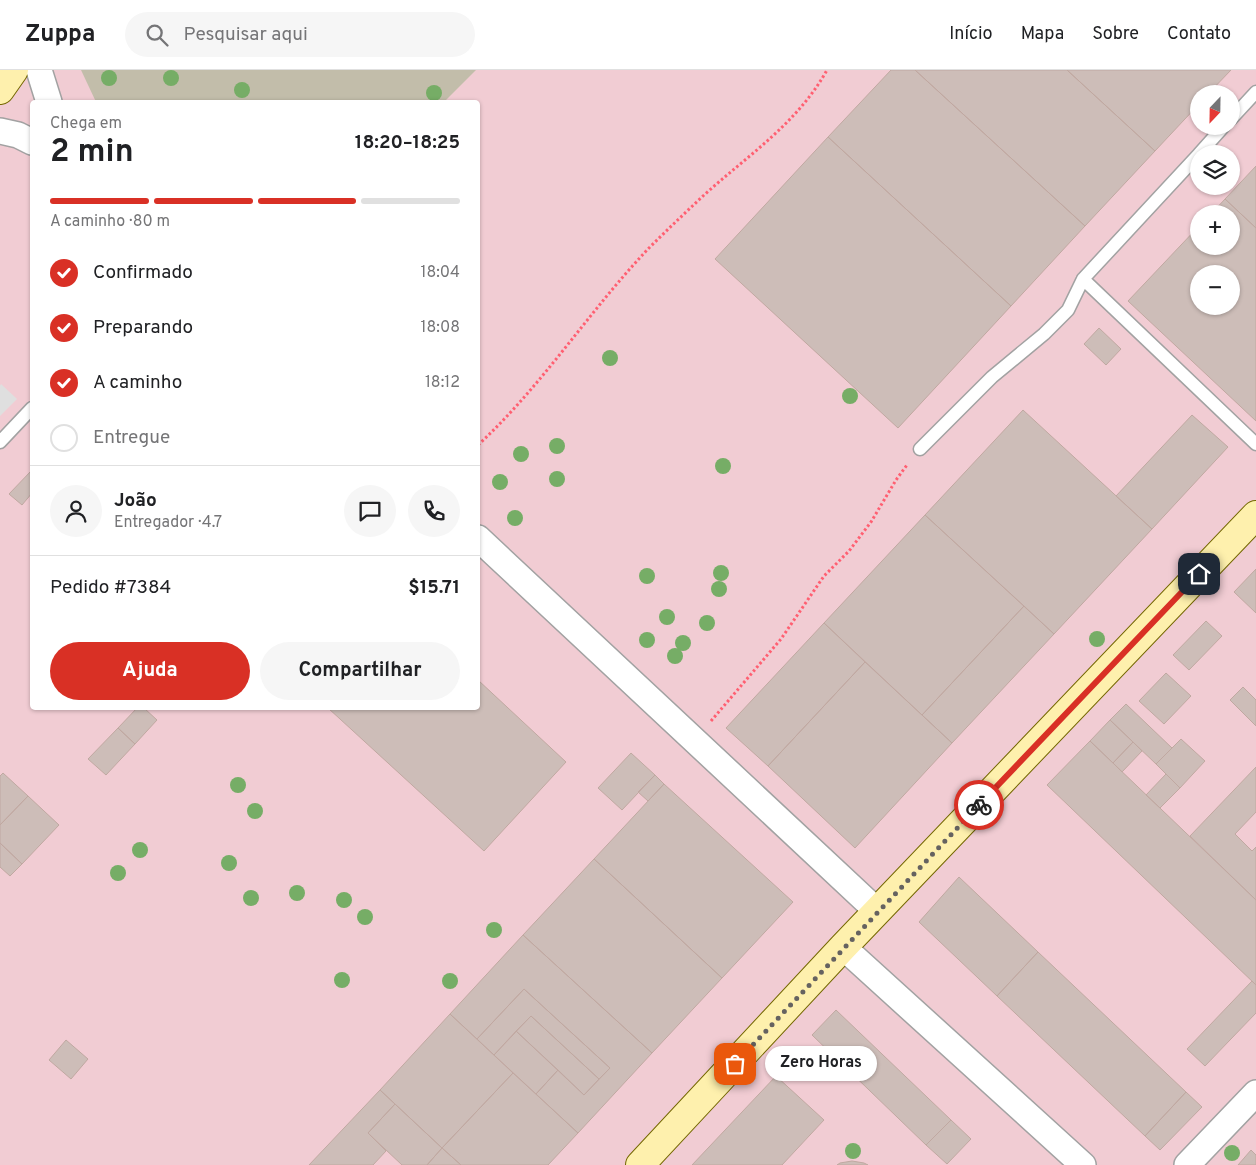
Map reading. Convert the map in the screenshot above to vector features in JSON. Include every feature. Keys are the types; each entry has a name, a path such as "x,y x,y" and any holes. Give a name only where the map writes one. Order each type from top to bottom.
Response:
{"main road":[{"path":"0,90 14,70"},
{"path":"640,1165 842,947 1255,518"}],"street":[{"path":"39,70 48,100"},
{"path":"0,131 30,141"},
{"path":"480,540 877,911"},
{"path":"842,947 1083,1165"},
{"path":"1187,1165 1256,1093"}],"lane":[{"path":"1240,109 1256,92"},
{"path":"1207,145 1216,135"},
{"path":"920,449 992,377 1044,334 1068,310 1083,279 1190,164"},
{"path":"1083,279 1256,444"},
{"path":"0,442 30,410"}],"path":[{"path":"480,443 504,420 600,303 649,249 704,195 769,141 815,92 827,70"},
{"path":"695,741 781,639 824,576 849,551 871,522 896,480 920,449"}],"shaded area":[{"path":"0,70 1256,70 1256,1165 0,1165"},
{"path":"81,70 476,70 446,100 95,100"},
{"path":"1,384 17,399 0,416 0,386"}],"building":[{"path":"891,70 915,70 1085,226 1011,306 828,137"},
{"path":"915,70 1067,70 1155,151 1085,226"},
{"path":"1067,70 1231,70 1217,85 1190,85 1190,114 1155,151"},
{"path":"828,137 1011,306 898,428 715,259"},
{"path":"1256,166 1256,228 1240,213 1240,205 1231,205 1225,199 1229,195 1240,195 1240,183"},
{"path":"1225,199 1231,205 1219,205"},
{"path":"1240,213 1256,228 1256,421 1128,301 1190,236 1190,255 1240,255"},
{"path":"1099,328 1121,349 1106,365 1084,344"},
{"path":"1023,410 1152,529 1054,634 925,515"},
{"path":"1192,415 1228,447 1152,529 1116,496"},
{"path":"30,472 30,495 22,505 9,494"},
{"path":"925,515 1024,606 922,715 824,623"},
{"path":"1256,569 1256,613 1234,592"},
{"path":"1024,606 1054,634 952,743 922,715"},
{"path":"1206,621 1222,636 1189,670 1173,655"},
{"path":"824,623 865,662 768,766 726,728"},
{"path":"865,662 952,743 855,848 768,766"},
{"path":"1166,673 1191,696 1164,724 1139,701"},
{"path":"480,682 566,762 484,851 330,710 480,710"},
{"path":"1243,687 1256,700 1256,726 1230,700"},
{"path":"1126,704 1172,748 1156,764 1110,720"},
{"path":"135,710 146,710 157,720 135,744 118,728"},
{"path":"1110,720 1133,742 1113,763 1090,741"},
{"path":"118,728 135,744 106,775 88,759"},
{"path":"1181,739 1205,761 1180,788 1156,764"},
{"path":"1090,741 1256,900 1256,985 1047,785"},
{"path":"1133,742 1142,751 1122,772 1113,763"},
{"path":"631,753 655,775 622,810 598,788"},
{"path":"1256,767 1256,812 1235,834 1252,851 1256,847 1256,900 1190,836"},
{"path":"3,773 28,796 0,825 0,776"},
{"path":"1166,774 1180,788 1160,808 1146,795"},
{"path":"655,775 664,784 648,801 638,792"},
{"path":"664,784 793,902 722,978 594,859"},
{"path":"28,796 59,825 22,864 0,843 0,825"},
{"path":"0,843 22,864 10,876 0,867"},
{"path":"594,859 722,978 652,1053 523,935"},
{"path":"959,877 1038,952 997,996 919,922"},
{"path":"523,935 652,1053 578,1133 536,1094 558,1070 584,1095 610,1068 524,989 477,1039 450,1014"},
{"path":"1038,952 1186,1092 1145,1136 997,996"},
{"path":"1252,981 1256,985 1256,1013 1205,1066 1187,1049"},
{"path":"524,989 610,1068 599,1079 531,1016 494,1055 477,1039"},
{"path":"836,1010 951,1120 926,1145 812,1035"},
{"path":"450,1014 513,1073 442,1148 380,1090"},
{"path":"531,1016 599,1079 584,1095 516,1031"},
{"path":"516,1031 558,1070 536,1094 494,1055"},
{"path":"66,1040 88,1059 71,1079 49,1060"},
{"path":"513,1073 578,1133 548,1165 461,1165 442,1148"},
{"path":"776,1076 824,1120 782,1165 692,1165"},
{"path":"380,1090 395,1104 368,1133 386,1151 373,1165 309,1165"},
{"path":"1186,1092 1202,1107 1160,1150 1145,1136"},
{"path":"395,1104 442,1148 427,1165 402,1165 368,1133"},
{"path":"951,1120 971,1139 947,1164 926,1145"},
{"path":"442,1148 461,1165 427,1165"},
{"path":"1251,1150 1256,1155 1256,1165 1238,1165"},
{"path":"852,1161 864,1163 868,1165 837,1165"}],"way so far":[{"path":"735,1064 842,947 979,805"}],"place":[{"name":"Zero Horas","path":"735,1064"}],"route":[{"path":"979,805 1199,574"}]}
